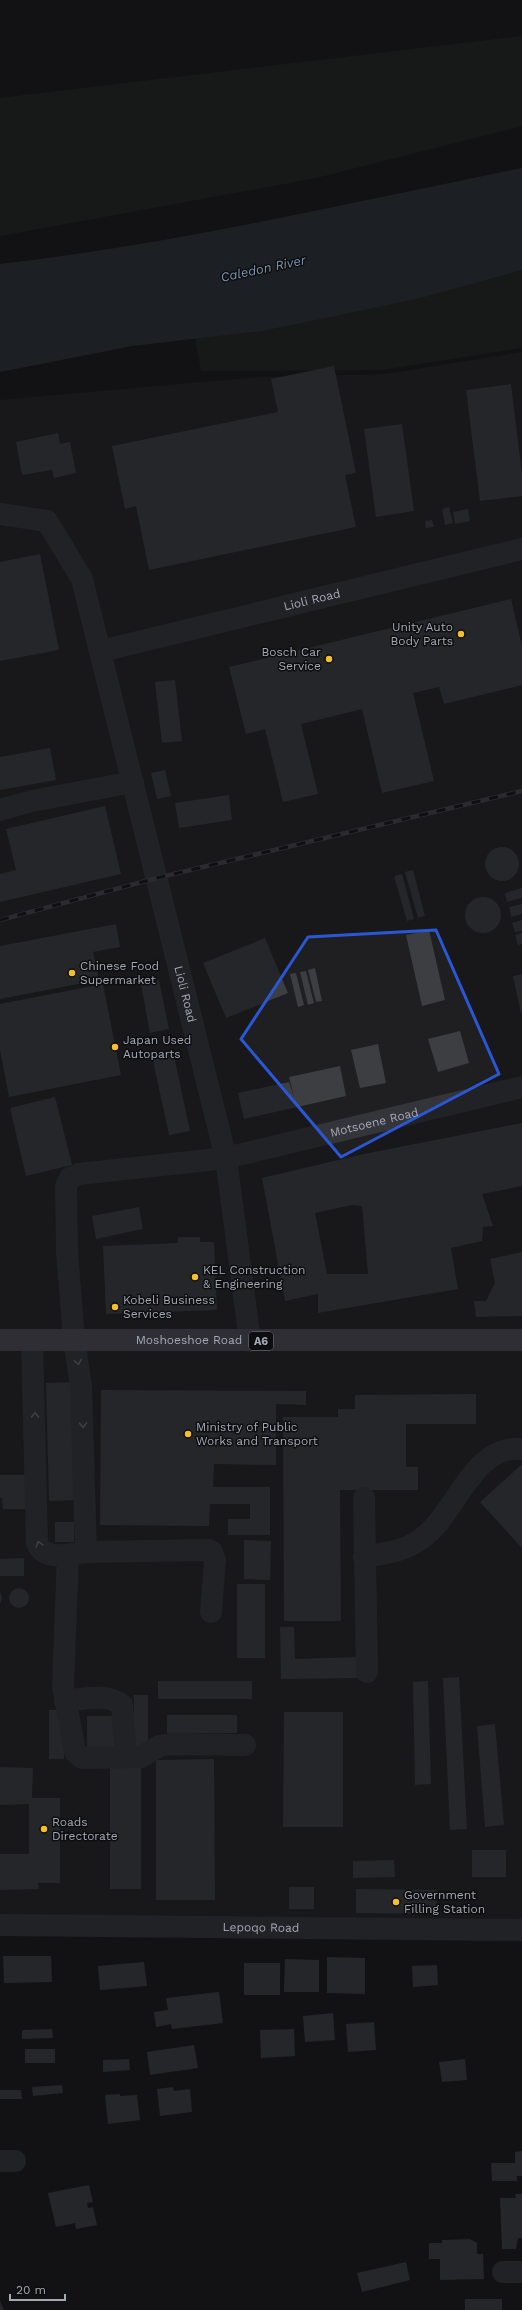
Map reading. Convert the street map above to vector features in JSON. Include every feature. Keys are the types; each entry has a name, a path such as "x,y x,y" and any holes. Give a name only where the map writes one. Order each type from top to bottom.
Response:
{"main road":[{"name":"Moshoeshoe Road","path":"0,1340 522,1340"}],"street":[{"name":"Lioli Road","path":"0,514 47,521 82,579 226,1158 250,1341"},
{"name":"Lioli Road","path":"101,651 522,549"},
{"path":"0,810 32,801 133,782"},
{"name":"Motsoene Road","path":"74,1339 67,1244 66,1186 70,1178 79,1174 226,1158 522,1087"},
{"path":"74,1339 81,1386 77,1553 63,1686 75,1752 82,1758 141,1757 158,1746 171,1744 245,1745"},
{"path":"32,1340 38,1543 40,1550 47,1554 209,1550 212,1552 215,1560 211,1612"},
{"path":"364,1557 402,1550 427,1535 478,1469 494,1453 512,1448 522,1449"},
{"path":"364,1498 367,1672"},
{"path":"65,1701 99,1698 117,1700 122,1705 126,1757"},
{"name":"Lepoqo Road","path":"0,1925 278,1926 522,1930"}],"highlighted area":[{"path":"436,930 499,1074 341,1157 241,1039 308,937"}],"shaded area":[{"path":"522,36 522,126 316,178 0,236 0,98"},
{"path":"522,270 522,348 381,370 201,371 195,338 278,327 360,311 441,292"},
{"path":"522,352 522,1919 0,1916 0,400 259,377 386,374"}],"water":[{"name":"Caledon River","path":"522,168 522,270 424,297 261,331 132,346 0,372 0,264 66,256 197,234"}],"building":[{"path":"334,366 356,473 345,475 356,527 149,570 136,506 125,509 112,446 278,412 271,379"},
{"path":"511,384 522,474 522,496 480,501 466,390"},
{"path":"402,424 414,511 376,517 364,429"},
{"path":"58,433 60,444 70,442 76,473 54,478 52,470 22,475 16,442"},
{"path":"449,507 453,523 445,525 442,509"},
{"path":"468,509 470,521 455,524 453,512"},
{"path":"432,520 434,527 426,528 425,521"},
{"path":"40,554 59,650 0,661 0,562"},
{"path":"511,599 522,646 522,685 444,704 439,687 413,693 434,781 382,793 362,709 301,724 318,794 283,802 265,729 246,734 229,667"},
{"path":"175,680 182,741 162,743 155,682"},
{"path":"50,748 56,780 0,790 0,757"},
{"path":"165,770 171,796 157,799 151,773"},
{"path":"229,795 232,820 179,828 175,803"},
{"path":"105,806 121,874 0,902 0,874 16,870 6,829"},
{"path":"505,847 514,852 518,857 518,871 514,876 509,880 499,881 495,880 486,871 485,861 486,857 495,848"},
{"path":"413,870 425,916 418,918 405,872"},
{"path":"402,874 414,919 407,921 394,876"},
{"path":"522,888 522,898 507,902 505,893"},
{"path":"487,897 496,902 500,908 500,922 496,928 487,933 479,933 470,928 466,922 465,911 470,902 476,898"},
{"path":"522,904 522,914 511,917 509,907"},
{"path":"522,920 522,931 515,932 512,923"},
{"path":"116,924 120,947 93,952 99,980 0,999 0,946"},
{"path":"429,930 445,1000 422,1006 406,935"},
{"path":"522,933 522,944 518,945 515,935"},
{"path":"265,938 288,993 226,1018 203,963"},
{"path":"315,968 322,1001 316,1002 308,970"},
{"path":"306,971 314,1003 308,1005 300,972"},
{"path":"296,973 304,1005 298,1007 290,974"},
{"path":"522,974 522,1013 521,1013 513,976"},
{"path":"159,980 169,1029 150,1033 141,984"},
{"path":"103,984 121,1075 9,1097 0,1050 0,1004"},
{"path":"460,1031 469,1063 438,1072 428,1039"},
{"path":"378,1044 386,1083 360,1088 351,1050"},
{"path":"173,1051 190,1131 169,1135 152,1056"},
{"path":"340,1066 346,1096 244,1119 238,1093 289,1082 294,1097 289,1077"},
{"path":"55,1097 72,1165 26,1176 10,1108"},
{"path":"522,1123 522,1186 482,1194 493,1226 483,1227 482,1241 451,1248 458,1289 318,1313 318,1294 285,1301 262,1178 364,1154","holes":["352,1205 362,1206 368,1274 327,1274 315,1213"]},
{"path":"139,1207 143,1229 96,1239 92,1216"},
{"path":"178,1237 200,1237 200,1242 214,1242 217,1310 106,1314 103,1246 178,1243"},
{"path":"522,1252 522,1316 476,1317 474,1301 486,1301 495,1283 490,1259"},
{"path":"76,1382 79,1500 49,1501 46,1383"},
{"name":"Ministry of Public Works and Transport","path":"101,1390 306,1391 306,1405 276,1404 276,1465 214,1464 213,1487 270,1487 270,1535 228,1535 228,1519 250,1519 250,1504 210,1504 209,1526 100,1525"},
{"path":"476,1394 476,1424 406,1424 406,1467 418,1467 418,1490 340,1490 341,1621 284,1621 283,1417 338,1417 338,1409 355,1409 355,1395"},
{"path":"521,1465 522,1466 522,1548 480,1502"},
{"path":"0,1475 25,1475 26,1509 3,1509 2,1498 0,1498"},
{"path":"55,1522 74,1522 74,1542 55,1542"},
{"path":"244,1540 271,1541 270,1580 244,1579"},
{"path":"24,1558 24,1576 0,1576 0,1559"},
{"path":"237,1584 265,1584 265,1658 237,1658"},
{"path":"19,1588 26,1591 29,1598 26,1605 19,1608 12,1605 9,1598 12,1591"},
{"path":"0,1591 2,1598 0,1604"},
{"path":"280,1627 294,1627 295,1659 361,1657 361,1678 281,1679"},
{"path":"459,1677 467,1829 450,1830 443,1678"},
{"path":"158,1681 252,1681 252,1699 158,1699"},
{"path":"428,1681 431,1784 415,1785 413,1682"},
{"path":"134,1695 148,1695 148,1752 134,1752"},
{"path":"49,1710 64,1710 64,1759 49,1759"},
{"path":"284,1712 343,1712 343,1827 283,1827"},
{"path":"167,1715 237,1715 237,1733 167,1733"},
{"path":"87,1716 117,1716 117,1751 87,1751"},
{"path":"495,1724 504,1825 485,1827 477,1726"},
{"path":"214,1759 215,1900 156,1900 156,1760"},
{"name":"Roads Directorate","path":"0,1767 33,1768 32,1798 60,1798 60,1883 38,1883 39,1889 0,1890 0,1854 29,1854 29,1804 0,1805"},
{"path":"110,1767 141,1767 141,1889 110,1889"},
{"path":"472,1850 506,1850 506,1877 472,1877"},
{"path":"394,1860 395,1877 353,1878 353,1861"},
{"path":"289,1887 314,1887 314,1909 289,1909"},
{"name":"Government Filling Station","path":"356,1889 437,1890 436,1914 356,1913"},
{"path":"3,1956 51,1956 52,1982 4,1983"},
{"path":"327,1957 365,1958 365,1994 327,1993"},
{"path":"285,1959 319,1960 319,1992 284,1992"},
{"path":"144,1962 147,1986 100,1990 98,1966"},
{"path":"244,1963 280,1963 280,1995 244,1995"},
{"path":"437,1965 438,1985 413,1987 412,1966"},
{"path":"219,1992 223,2023 172,2029 171,2024 156,2027 154,2012 168,2010 166,1998"},
{"path":"333,2013 335,2040 305,2042 303,2016"},
{"path":"374,2022 376,2050 348,2052 346,2024"},
{"path":"52,2029 53,2038 22,2039 22,2030"},
{"path":"294,2029 295,2056 261,2058 260,2030"},
{"path":"194,2045 198,2068 150,2075 147,2052"},
{"path":"25,2049 55,2049 55,2063 25,2063"},
{"path":"129,2059 130,2070 103,2072 103,2060"},
{"path":"465,2059 467,2080 442,2082 439,2062"},
{"path":"62,2085 63,2093 33,2096 32,2087"},
{"path":"173,2087 174,2091 190,2089 192,2112 160,2116 157,2089"},
{"path":"0,2090 21,2090 22,2099 0,2099"},
{"path":"120,2094 120,2096 137,2095 140,2120 108,2124 105,2095"},
{"path":"522,2151 522,2176 517,2176 517,2181 492,2181 491,2163 515,2163 515,2152"},
{"path":"89,2185 93,2202 87,2203 88,2208 93,2207 97,2225 76,2229 75,2223 56,2227 48,2193"},
{"path":"515,2194 522,2194 522,2238 518,2238 516,2249 502,2249 500,2198 516,2198"},
{"path":"470,2239 477,2243 477,2254 483,2254 484,2279 440,2280 440,2259 429,2259 429,2243 442,2243 442,2240"},
{"path":"406,2262 410,2280 362,2292 357,2273"},
{"path":"465,2299 502,2299 502,2310 465,2310"},
{"path":"0,2301 4,2310 0,2310"}],"railway":[{"path":"0,920 157,878 522,791"}],"place":[{"name":"Unity Auto Body Parts","path":"461,634"},
{"name":"Bosch Car Service","path":"329,659"},
{"name":"Chinese Food Supermarket","path":"72,973"},
{"name":"Japan Used Autoparts","path":"115,1047"},
{"name":"KEL Construction & Engineering","path":"195,1277"},
{"name":"Kobeli Business Services","path":"115,1307"},
{"name":"Ministry of Public Works and Transport","path":"188,1434"},
{"name":"Roads Directorate","path":"44,1829"},
{"name":"Government Filling Station","path":"396,1902"}]}
